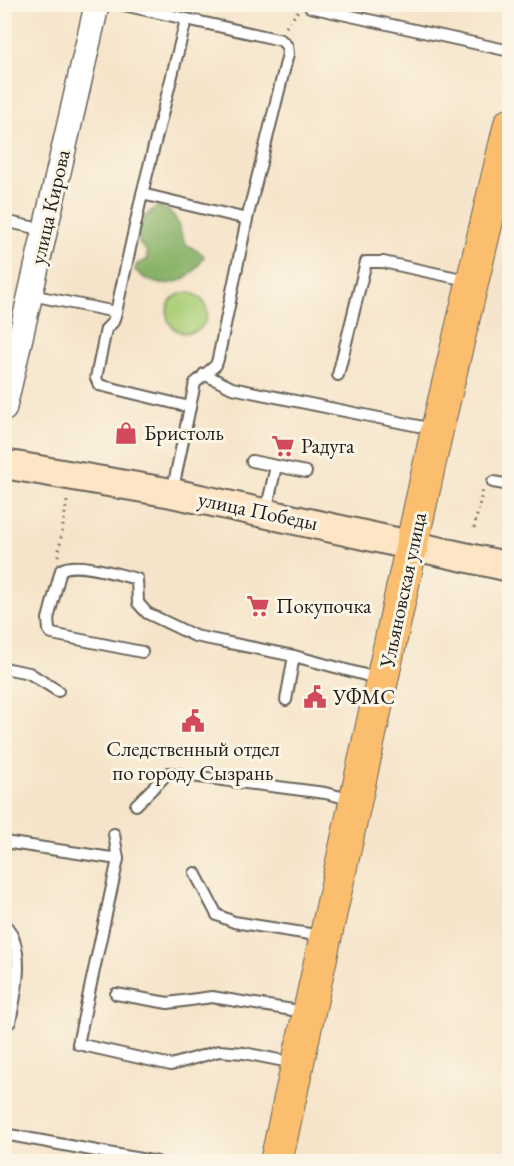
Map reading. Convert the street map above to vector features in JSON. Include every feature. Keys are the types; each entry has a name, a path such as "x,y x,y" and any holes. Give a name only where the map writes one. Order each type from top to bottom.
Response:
{"main road":[{"name":"Ульяновская улица","path":"276,1161 384,680 437,430 510,124"},
{"name":"улица Победы","path":"4,464 266,513 413,543 510,567"}],"street":[{"name":"улица Кирова","path":"4,409 97,4"}],"lane":[{"path":"119,4 281,40 287,45 288,54 247,219 218,359 216,365 195,383 172,494"},
{"path":"310,7 510,51"},
{"path":"186,20 142,194 116,312 113,322 106,329 96,378 99,386 190,407"},
{"path":"142,194 247,219"},
{"path":"4,221 45,230"},
{"path":"338,375 366,262 383,262 472,282"},
{"path":"31,295 116,312"},
{"path":"204,374 232,388 437,430"},
{"path":"252,461 306,472"},
{"path":"266,513 276,466"},
{"path":"493,482 510,485"},
{"path":"142,652 52,634 49,630 48,619 58,576 66,566 137,579 138,603 147,613 195,636 294,656 384,680"},
{"path":"286,700 294,656"},
{"path":"4,668 29,673 58,691"},
{"path":"136,805 168,772 325,793 356,801"},
{"path":"114,834 118,859 78,1044 171,1065 219,1051 298,1063"},
{"path":"4,842 118,859"},
{"path":"195,873 216,915 234,922 326,936"},
{"path":"4,923 15,942 17,958 17,987 10,1022"},
{"path":"116,994 168,1003 212,997 309,1013"},
{"path":"4,1134 157,1161"}],"path":[{"path":"281,40 292,18 302,8 310,7"},
{"path":"474,528 483,487 493,482"},
{"path":"66,566 58,556 67,501"}],"green space":[{"path":"158,206 171,213 189,247 204,256 191,274 173,283 154,282 135,270 137,264 147,260 147,251 141,246 139,240 140,227 147,215"},
{"path":"187,293 195,294 201,299 206,305 206,321 201,327 195,332 187,333 179,332 173,327 168,321 167,313 168,305 173,299 179,294"}],"place":[{"name":"Бристоль","path":"126,433"},
{"name":"Радуга","path":"283,446"},
{"name":"Покупочка","path":"258,606"},
{"name":"УФМС","path":"315,697"},
{"name":"Следственный отдел по городу Сызрань","path":"193,721"}]}
